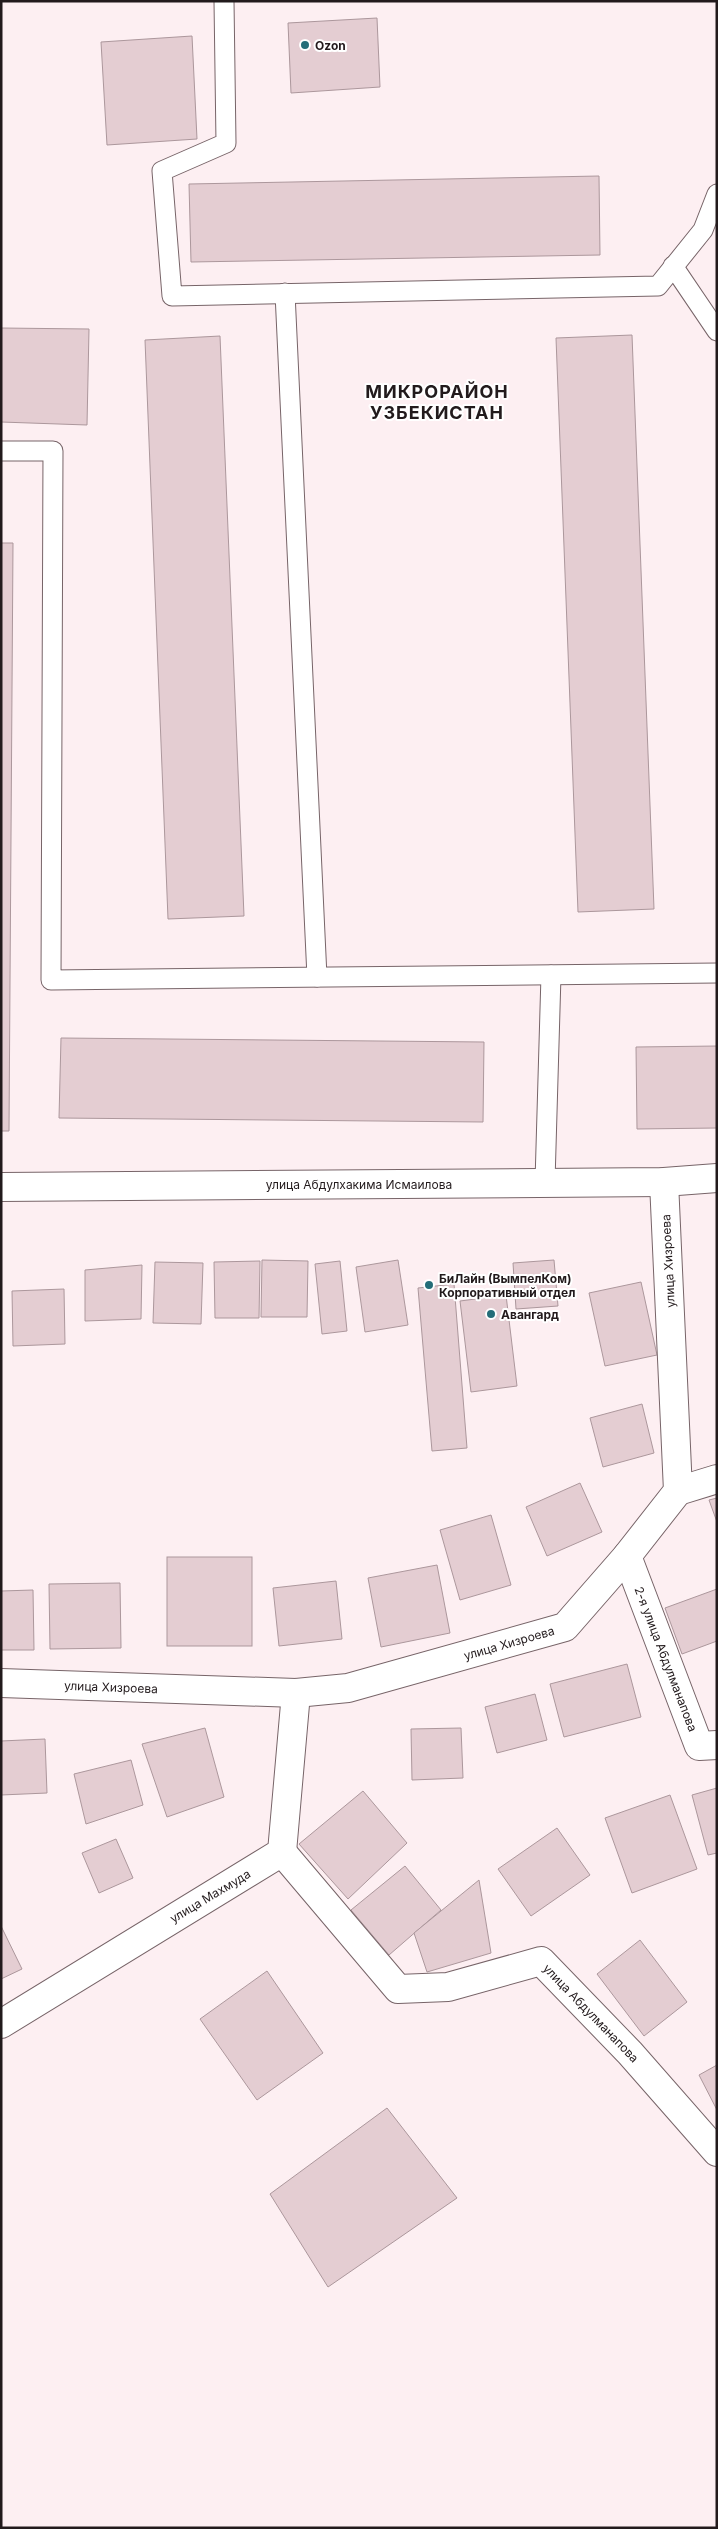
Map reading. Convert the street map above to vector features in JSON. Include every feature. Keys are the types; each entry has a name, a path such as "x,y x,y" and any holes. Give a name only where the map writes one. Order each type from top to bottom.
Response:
{"street":[{"name":"улица Абдулхакима Исмаилова","path":"1,1187 664,1182 717,1178"},
{"name":"улица Хизроева","path":"1,1683 296,1693 348,1688 566,1627 627,1556 678,1491 664,1182"},
{"path":"678,1491 717,1479"},
{"name":"2-я улица Абдулманапова","path":"627,1556 699,1746 717,1744"},
{"path":"282,1852 296,1693"},
{"name":"улица Махмуда","path":"1,2024 282,1852"},
{"name":"улица Абдулманапова","path":"282,1852 398,1989 448,1988 541,1961 630,2053 717,2152"}],"lane":[{"path":"224,1 226,143 162,171 172,296 658,286 703,230 717,194"},
{"path":"673,266 717,331"},
{"path":"286,293 317,978"},
{"path":"1,451 54,451 51,980 717,973"},
{"path":"545,1182 551,974"}],"building":[{"path":"377,18 380,87 291,93 288,23"},
{"path":"192,36 197,139 107,145 101,42"},
{"path":"599,176 600,255 191,262 189,184"},
{"path":"1,328 89,329 87,425 1,422"},
{"path":"632,335 654,909 578,912 556,338"},
{"path":"220,336 244,916 168,919 145,340"},
{"path":"1,543 13,543 9,1131 1,1131"},
{"path":"61,1038 484,1042 483,1122 59,1118"},
{"path":"717,1046 717,1128 637,1129 636,1047"},
{"path":"262,1260 308,1261 307,1317 261,1317"},
{"path":"398,1260 408,1325 365,1332 356,1267"},
{"path":"554,1260 558,1306 516,1309 513,1263"},
{"path":"260,1261 259,1318 215,1318 214,1262"},
{"path":"340,1261 347,1331 322,1334 315,1264"},
{"path":"155,1262 203,1263 201,1324 153,1323"},
{"path":"142,1265 141,1319 85,1321 85,1270"},
{"path":"641,1282 657,1355 605,1366 589,1293"},
{"path":"454,1284 467,1448 432,1451 418,1288"},
{"path":"64,1289 65,1344 13,1346 12,1291"},
{"path":"506,1295 517,1386 471,1392 460,1301"},
{"path":"642,1404 654,1453 603,1467 590,1418"},
{"path":"580,1483 602,1532 547,1556 526,1507"},
{"path":"717,1498 717,1522 709,1500"},
{"path":"491,1515 511,1585 460,1600 440,1530"},
{"path":"167,1557 252,1557 252,1646 167,1646"},
{"path":"437,1565 450,1633 381,1647 368,1578"},
{"path":"336,1581 342,1639 279,1646 273,1588"},
{"path":"120,1583 121,1648 50,1649 49,1584"},
{"path":"717,1589 717,1641 682,1654 665,1608"},
{"path":"33,1590 34,1650 1,1650 1,1591"},
{"path":"627,1664 641,1717 564,1737 550,1684"},
{"path":"535,1694 547,1740 497,1753 485,1707"},
{"path":"205,1728 224,1797 167,1817 142,1744"},
{"path":"461,1728 463,1778 412,1780 411,1729"},
{"path":"45,1739 47,1793 1,1795 1,1741"},
{"path":"131,1760 143,1805 86,1824 74,1774"},
{"path":"717,1788 717,1853 708,1855 692,1795"},
{"path":"363,1791 407,1843 348,1899 299,1844"},
{"path":"670,1795 697,1869 632,1893 605,1818"},
{"path":"557,1828 590,1875 531,1916 498,1869"},
{"path":"116,1839 133,1878 99,1893 82,1853"},
{"path":"405,1866 441,1910 389,1955 351,1910"},
{"path":"479,1880 491,1953 427,1972 414,1933"},
{"path":"1,1926 22,1969 1,1979"},
{"path":"640,1940 687,2002 644,2036 597,1974"},
{"path":"267,1971 323,2053 257,2100 200,2019"},
{"path":"717,2065 717,2110 699,2075"},
{"path":"387,2108 457,2198 328,2287 270,2194"}],"place":[{"name":"Ozon","path":"305,45"},
{"name":"БиЛайн (ВымпелКом) Корпоративный отдел","path":"429,1285"},
{"name":"Авангард","path":"491,1314"}],"district":[{"name":"МИКРОРАЙОН УЗБЕКИСТАН","path":"437,401"}]}
